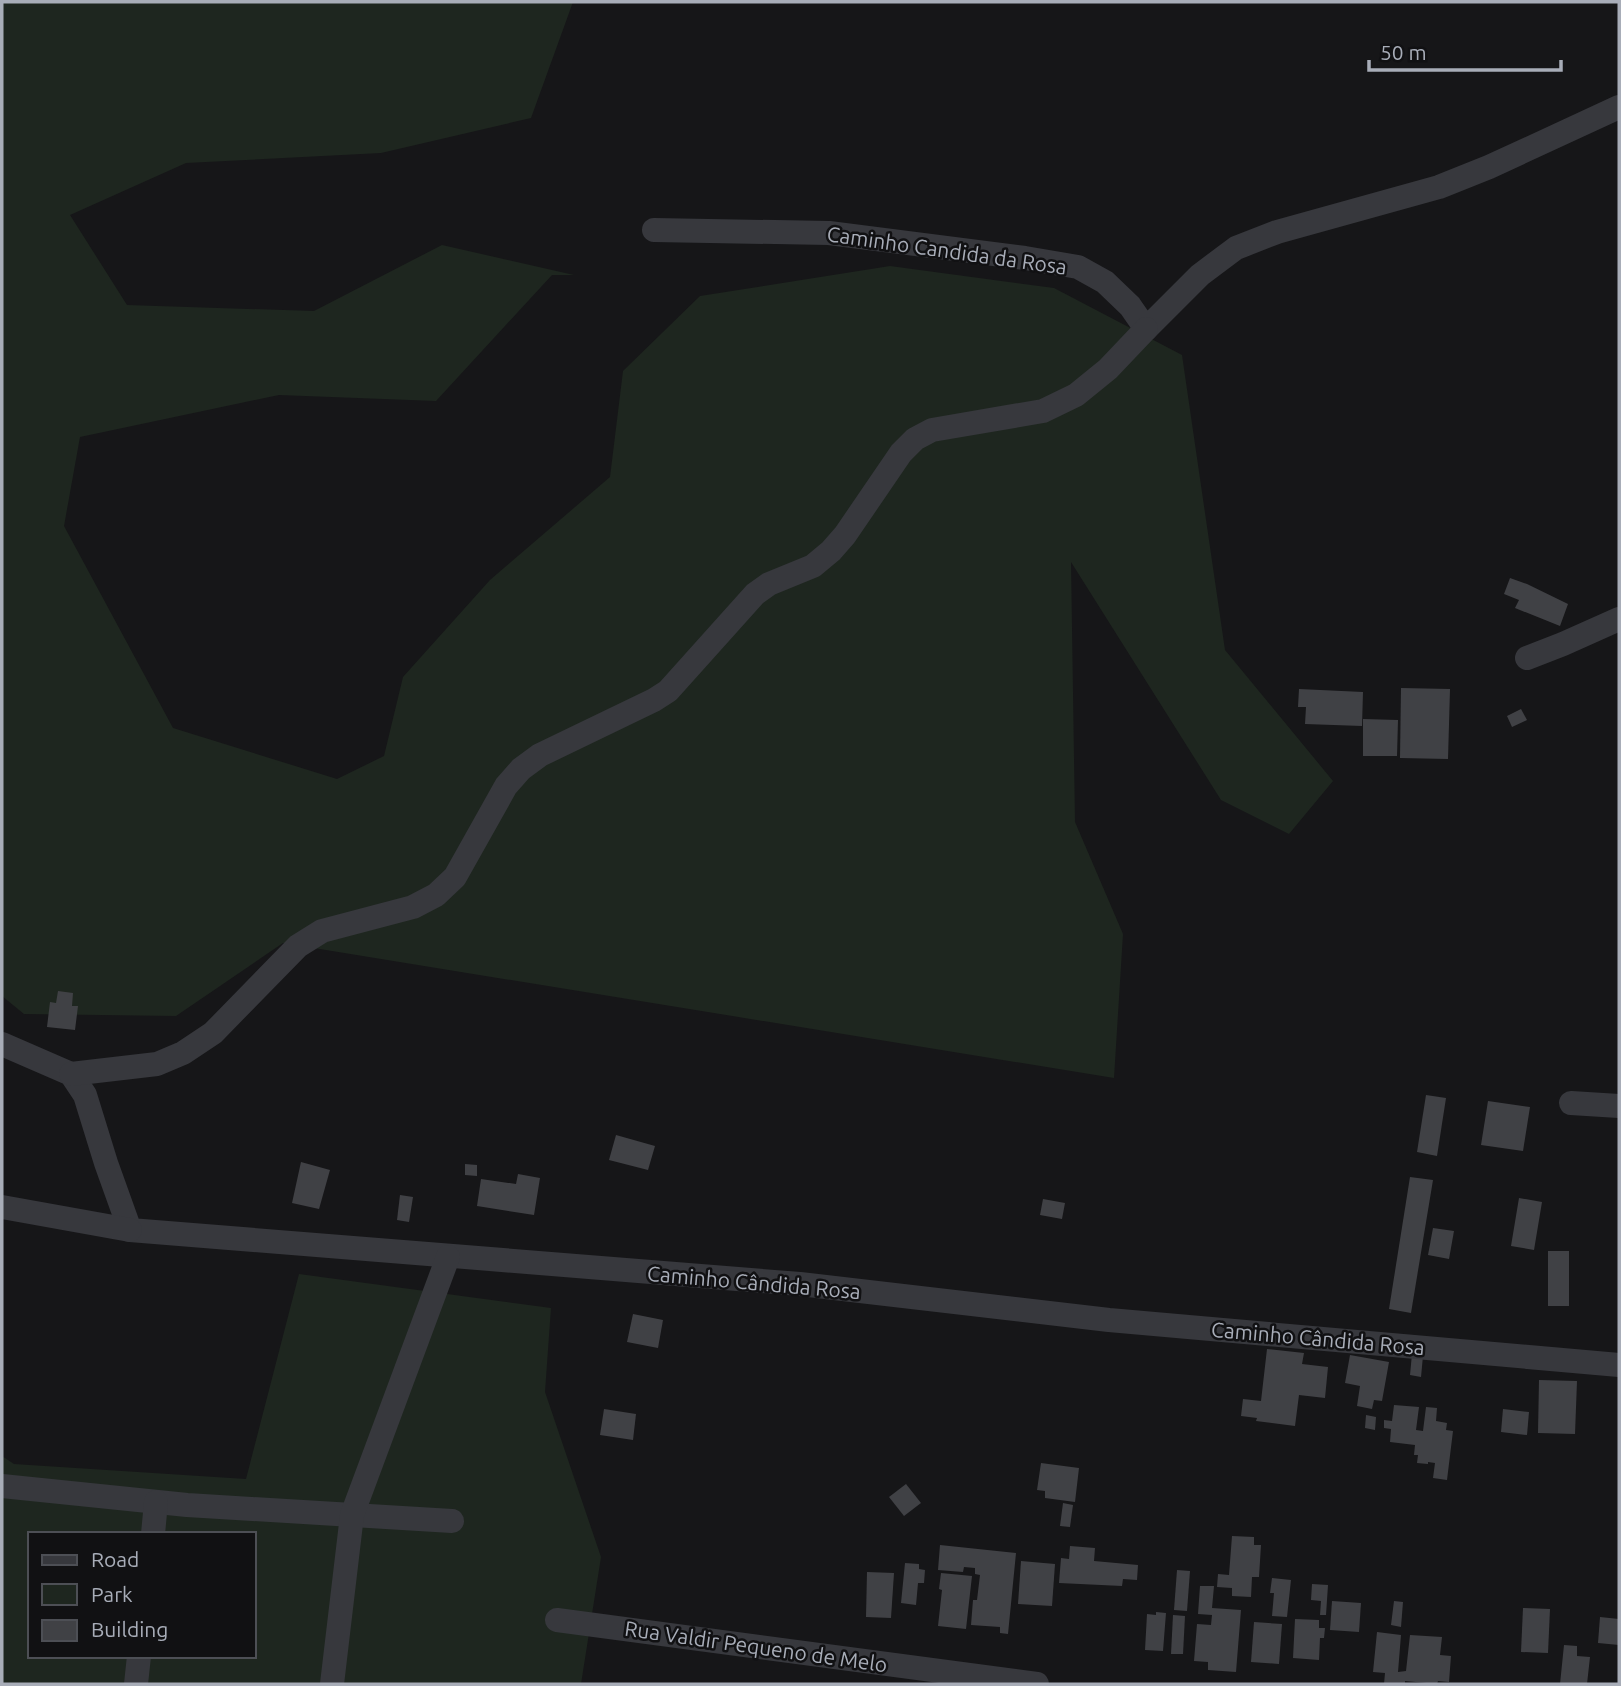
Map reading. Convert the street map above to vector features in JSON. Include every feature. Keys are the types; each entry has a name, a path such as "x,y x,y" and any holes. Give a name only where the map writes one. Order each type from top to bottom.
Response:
{"street":[{"path":"2,1044 71,1074 157,1064 183,1053 213,1033 298,946 322,931 413,907 436,895 456,877 506,786 521,769 540,755 668,691 755,594 769,584 813,566 831,551 901,453 915,439 932,430 1043,411 1076,395 1108,369 1199,275 1236,248 1277,232 1439,187 1619,107"},
{"name":"Caminho Candida da Rosa","path":"654,230 829,233 1078,267 1105,282 1130,306 1146,329"},
{"path":"1527,658 1619,619"},
{"path":"71,1074 85,1095 130,1230"},
{"path":"1571,1103 1619,1106"},
{"name":"Caminho Cândida Rosa","path":"2,1207 130,1230 800,1284 1109,1320 1619,1364"},
{"path":"332,1684 352,1515 448,1257"},
{"path":"2,1486 156,1502 452,1521"},
{"path":"153,1532 156,1502"},
{"name":"Rua Valdir Pequeno de Melo","path":"557,1620 1037,1684"},
{"path":"136,1684 139,1658"}],"green space":[{"path":"2,2 573,2 531,118 381,153 186,163 70,215 127,305 314,311 442,245 574,275 552,275 436,401 279,395 80,437 64,526 173,728 337,779 384,756 403,677 490,580 610,477 623,371 700,296 890,266 1054,288 1182,355 1225,650 1333,781 1289,834 1221,800 1071,562 1075,822 1123,934 1114,1078 283,943 176,1016 24,1014 2,996"},
{"path":"299,1274 551,1308 545,1392 601,1557 581,1684 2,1684 2,1456 14,1464 246,1479"}],"building":[{"path":"1510,578 1568,604 1560,626 1515,608 1519,600 1504,594"},
{"path":"1401,688 1450,689 1448,759 1400,758"},
{"path":"1299,689 1363,692 1362,726 1305,724 1306,707 1298,707"},
{"path":"1521,709 1527,720 1512,727 1507,716"},
{"path":"1363,719 1398,720 1397,756 1363,756"},
{"path":"58,991 73,993 72,1006 78,1006 75,1030 47,1027 50,1002 56,1003"},
{"path":"1426,1095 1446,1098 1437,1156 1417,1152"},
{"path":"1488,1101 1530,1107 1523,1151 1481,1145"},
{"path":"616,1135 655,1146 648,1170 609,1160"},
{"path":"301,1162 330,1170 319,1209 292,1203"},
{"path":"465,1164 477,1165 477,1176 465,1175"},
{"path":"518,1174 540,1178 534,1215 477,1206 481,1179 516,1184"},
{"path":"1410,1177 1433,1180 1411,1313 1389,1309"},
{"path":"400,1195 413,1197 409,1222 397,1220"},
{"path":"1519,1198 1542,1202 1534,1250 1511,1246"},
{"path":"1043,1199 1065,1203 1062,1219 1040,1215"},
{"path":"1433,1228 1454,1231 1449,1259 1428,1255"},
{"path":"1548,1251 1569,1251 1569,1306 1548,1306"},
{"path":"633,1314 663,1320 658,1348 627,1342"},
{"path":"1267,1349 1304,1353 1302,1364 1328,1367 1325,1398 1299,1395 1295,1426 1256,1421 1257,1418 1241,1416 1243,1399 1261,1401"},
{"path":"1412,1354 1423,1356 1421,1377 1410,1375"},
{"path":"1350,1355 1389,1362 1382,1401 1374,1400 1372,1409 1357,1406 1360,1386 1345,1383"},
{"path":"1539,1380 1577,1381 1575,1434 1538,1433"},
{"path":"1394,1405 1419,1407 1416,1430 1423,1431 1426,1407 1437,1408 1436,1421 1447,1423 1446,1430 1453,1431 1447,1480 1433,1478 1435,1463 1417,1463 1415,1445 1390,1442 1391,1429 1384,1428 1384,1420 1392,1421"},
{"path":"604,1409 636,1414 633,1440 600,1435"},
{"path":"1503,1409 1529,1412 1527,1435 1501,1432"},
{"path":"1366,1415 1376,1417 1375,1430 1365,1428"},
{"path":"1041,1463 1079,1468 1075,1502 1045,1498 1045,1491 1037,1490"},
{"path":"906,1484 921,1503 904,1516 889,1497"},
{"path":"1063,1503 1073,1505 1070,1527 1060,1526"},
{"path":"1232,1536 1254,1537 1254,1545 1261,1545 1259,1577 1252,1577 1251,1597 1232,1596 1232,1588 1217,1587 1218,1574 1229,1575"},
{"path":"940,1545 1016,1553 1008,1634 1000,1633 1000,1627 971,1625 973,1600 977,1600 980,1575 975,1574 975,1568 964,1567 963,1572 938,1570"},
{"path":"1070,1546 1095,1548 1094,1561 1138,1565 1137,1580 1123,1579 1122,1586 1059,1583 1061,1558 1069,1559"},
{"path":"1021,1561 1055,1564 1052,1606 1018,1604"},
{"path":"905,1563 919,1564 919,1569 925,1570 924,1583 918,1583 916,1605 901,1603"},
{"path":"1177,1570 1190,1571 1187,1611 1174,1610"},
{"path":"867,1572 894,1573 891,1618 866,1617"},
{"path":"941,1573 972,1576 966,1629 938,1626"},
{"path":"1272,1578 1291,1580 1287,1617 1272,1616"},
{"path":"1312,1584 1328,1585 1326,1615 1320,1615 1321,1601 1311,1600"},
{"path":"1200,1586 1214,1586 1212,1608 1241,1610 1236,1672 1208,1670 1208,1662 1194,1661 1197,1624 1211,1625 1212,1615 1198,1614"},
{"path":"1332,1601 1361,1603 1359,1632 1330,1630"},
{"path":"1394,1601 1403,1602 1401,1627 1391,1625"},
{"path":"1523,1608 1550,1609 1548,1653 1521,1652"},
{"path":"1156,1612 1166,1613 1163,1651 1145,1650 1147,1614 1156,1615"},
{"path":"1173,1615 1185,1616 1183,1654 1171,1654"},
{"path":"1600,1617 1619,1619 1619,1645 1598,1643"},
{"path":"1295,1619 1319,1620 1319,1628 1325,1628 1324,1638 1320,1638 1319,1660 1293,1658"},
{"path":"1254,1622 1282,1624 1279,1664 1251,1662"},
{"path":"1377,1632 1401,1635 1398,1672 1406,1671 1410,1635 1442,1637 1440,1655 1451,1656 1449,1682 1438,1681 1437,1684 1405,1681 1405,1684 1384,1684 1385,1673 1373,1672"},
{"path":"1564,1645 1577,1646 1577,1656 1590,1657 1587,1684 1560,1684"}]}
